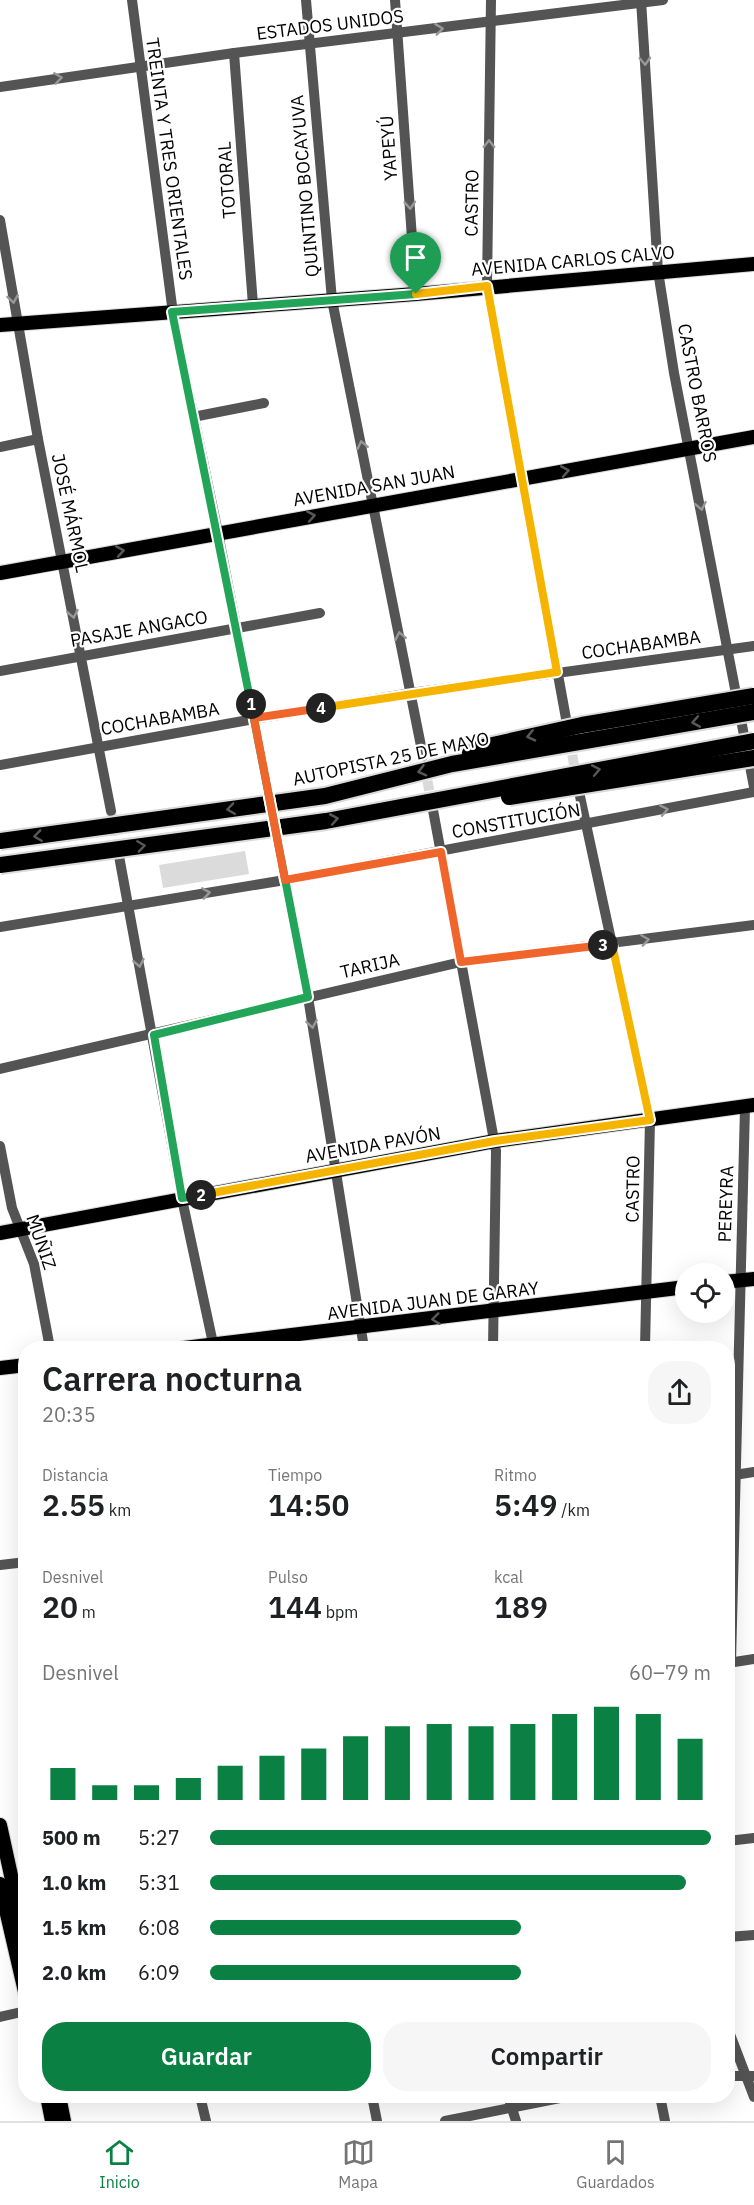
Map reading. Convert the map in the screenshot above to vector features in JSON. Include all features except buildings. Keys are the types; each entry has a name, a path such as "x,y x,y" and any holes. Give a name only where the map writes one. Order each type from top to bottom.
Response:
{"highway":[{"path":"452,764 479,748 571,727 754,696"},
{"name":"AUTOPISTA 25 DE MAYO","path":"0,841 326,796 452,764 754,712"},
{"path":"374,812 754,741"},
{"path":"0,866 374,812 526,795 754,758"}],"main road":[{"name":"AVENIDA CARLOS CALVO","path":"17,324 136,316 173,317 253,305 416,294 754,264"},
{"path":"0,325 17,324"},
{"name":"AVENIDA SAN JUAN","path":"0,573 754,437"},
{"name":"AVENIDA PAVÓN","path":"0,1233 495,1141 750,1106"},
{"name":"AVENIDA JUAN DE GARAY","path":"260,1341 675,1288"},
{"path":"0,1368 18,1366"},
{"path":"0,1825 3,1853 18,1920"},
{"path":"0,1884 18,1927"},
{"path":"48,2103 52,2121"},
{"path":"60,2103 64,2121"}],"street":[{"name":"TREINTA Y TRES ORIENTALES","path":"132,0 173,317 237,628 308,997 363,1341"},
{"name":"QUINTINO BOCAYUVA","path":"306,0 332,300 423,756"},
{"name":"YAPEYÚ","path":"395,0 416,294"},
{"name":"CASTRO","path":"491,0 487,286 524,478 567,724"},
{"name":"ESTADOS UNIDOS","path":"0,87 234,53 663,0"},
{"name":"CASTRO BARROS","path":"641,1 658,271 754,787"},
{"name":"TOTORAL","path":"234,53 253,305"},
{"name":"JOSÉ MÁRMOL","path":"0,220 38,439 111,811"},
{"path":"193,417 264,403"},
{"path":"0,447 38,439"},
{"name":"PASAJE ANGACO","path":"0,670 320,613"},
{"name":"COCHABAMBA","path":"0,765 254,718 411,693 754,646"},
{"name":"CASTRO","path":"578,787 650,1120 645,1341"},
{"name":"CONSTITUCIÓN","path":"0,927 285,880 585,826 754,792"},
{"path":"433,810 495,1141 493,1341"},
{"path":"119,856 154,1035 182,1198 212,1341"},
{"name":"TARIJA","path":"0,1070 461,962 754,925"},
{"name":"PEREYRA","path":"735,1426 747,1280 750,1106"},
{"name":"MUÑIZ","path":"0,1146 10,1201 34,1264 49,1341"},
{"path":"735,1474 754,1472"},
{"path":"0,1565 18,1563"},
{"path":"735,1662 754,1659"},
{"path":"735,1840 754,1838"},
{"path":"735,1936 754,1935"},
{"path":"0,2017 18,2013"},
{"path":"735,2044 750,2076 754,2097"},
{"path":"202,2103 206,2121"},
{"path":"373,2103 377,2121"},
{"path":"510,2103 516,2121"},
{"path":"445,2121 536,2103"},
{"path":"661,2103 665,2121"}],"shaded area":[{"path":"245,851 249,874 163,888 159,865"}],"tunnel":[{"path":"570,740 576,778"},
{"path":"425,766 432,807"},
{"path":"111,811 119,855"}],"route":[{"path":"416,294 172,312 237,628 254,718 308,997 154,1035 182,1198 495,1141 650,1120 649,1105 612,944 461,962 441,852 285,880 254,718 557,672 524,478 487,286 416,294"}]}
